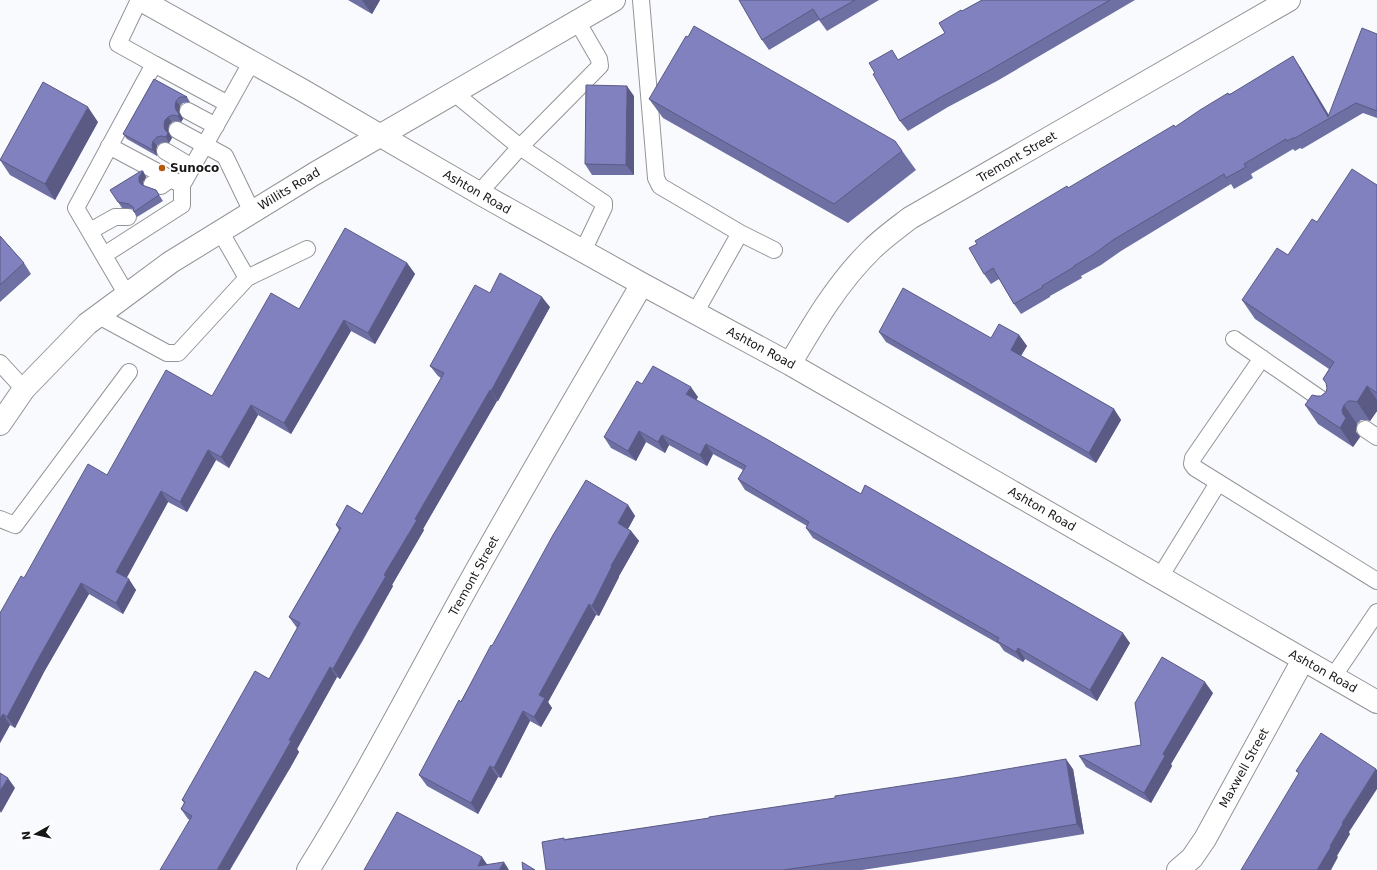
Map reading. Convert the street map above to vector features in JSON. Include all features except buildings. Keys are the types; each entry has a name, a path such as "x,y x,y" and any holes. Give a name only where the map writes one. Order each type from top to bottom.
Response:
{"street":[{"name":"Ashton Road","path":"140,0 252,61 479,193 642,284 790,364 1377,702"},
{"name":"Willits Road","path":"0,424 24,389 87,324 171,262 220,231 453,92 614,0"},
{"name":"Tremont Street","path":"790,364 816,320 840,284 872,249 910,218 1289,0"},
{"name":"Tremont Street","path":"308,870 336,825 381,746 465,591 642,284"},
{"name":"Maxwell Street","path":"1178,870 1192,858 1205,839 1303,660"}],"lane":[{"path":"140,0 118,44 228,104"},
{"path":"641,0 656,178 660,186 740,233 774,250"},
{"path":"479,193 520,147 600,66 599,59 577,21"},
{"path":"165,186 192,167 252,61"},
{"path":"127,295 76,208 109,146 126,128 148,89 154,64"},
{"path":"453,92 520,147 604,203 604,207 583,251"},
{"path":"188,111 216,126"},
{"path":"177,130 225,156 252,212"},
{"path":"104,256 182,205 165,186 109,146"},
{"path":"164,151 192,167"},
{"path":"90,231 121,212"},
{"path":"220,231 247,278"},
{"path":"695,313 740,233"},
{"path":"99,316 167,353 178,353 247,278 307,249"},
{"path":"1234,339 1331,406"},
{"path":"1262,358 1193,458 1192,464 1195,468 1218,483 1377,581"},
{"path":"0,363 24,389"},
{"path":"0,519 14,525 129,372"},
{"path":"1160,577 1218,483"},
{"path":"1333,677 1377,612"}],"place":[{"name":"Sunoco","path":"162,168"}]}
